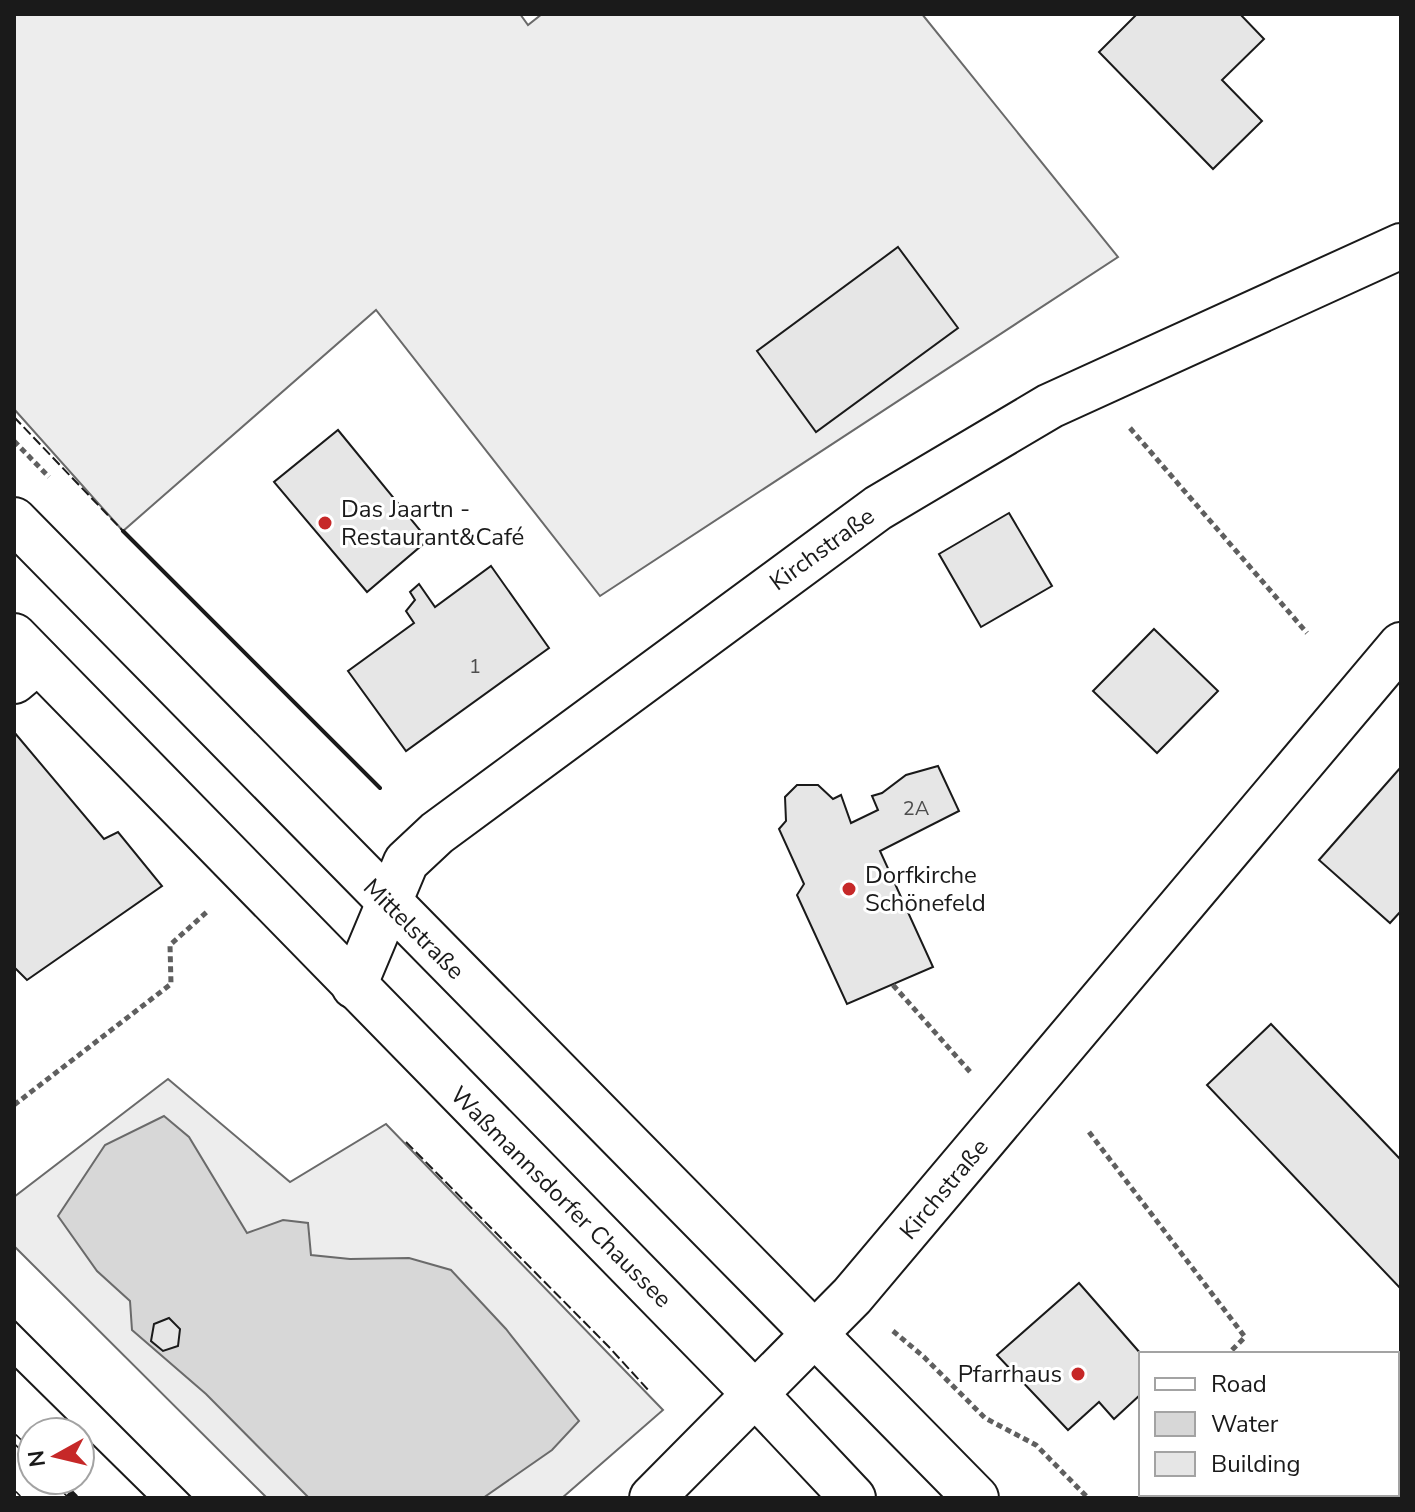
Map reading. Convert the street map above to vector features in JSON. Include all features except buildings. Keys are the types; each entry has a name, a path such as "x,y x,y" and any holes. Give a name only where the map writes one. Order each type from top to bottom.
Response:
{"main road":[{"name":"Kirchstraße","path":"354,986 406,862 437,833 878,508 1050,406 1401,246"},
{"name":"Mittelstraße","path":"14,520 815,1336"},
{"name":"Kirchstraße","path":"652,1498 815,1336 873,1273 1401,645"},
{"name":"Waßmannsdorfer Chaussee","path":"22,660 268,897 853,1498"},
{"path":"815,1336 976,1498"}],"path":[{"path":"1129,427 1307,633"},
{"path":"14,1105 171,984 170,945 213,906"},
{"path":"893,985 976,1079 1013,1106"},
{"path":"1089,1132 1245,1337 1230,1352"}],"shaded area":[{"path":"14,14 520,14 528,25 542,14 922,14 1118,257 600,596 376,310 123,531 14,409"},
{"path":"168,1079 290,1182 386,1124 663,1410 562,1498 267,1498 14,1246 14,1197"}],"water":[{"path":"164,1116 189,1137 247,1233 283,1220 308,1223 311,1255 350,1259 409,1258 451,1270 506,1329 579,1421 552,1450 483,1498 309,1498 206,1394 132,1330 130,1301 97,1271 58,1216 105,1145"}],"tram line":[{"path":"14,1320 192,1498"},
{"path":"14,1367 147,1498"}],"railway":[{"path":"14,1495 17,1498"}],"fence":[{"path":"14,417 123,531"},
{"path":"406,1142 650,1392"}],"wall":[{"path":"123,531 380,788"}],"place":[{"name":"Das Jaartn - Restaurant&Café","path":"325,523"},
{"name":"Dorfkirche Schönefeld","path":"849,889"},
{"name":"Pfarrhaus","path":"1078,1374"}]}
